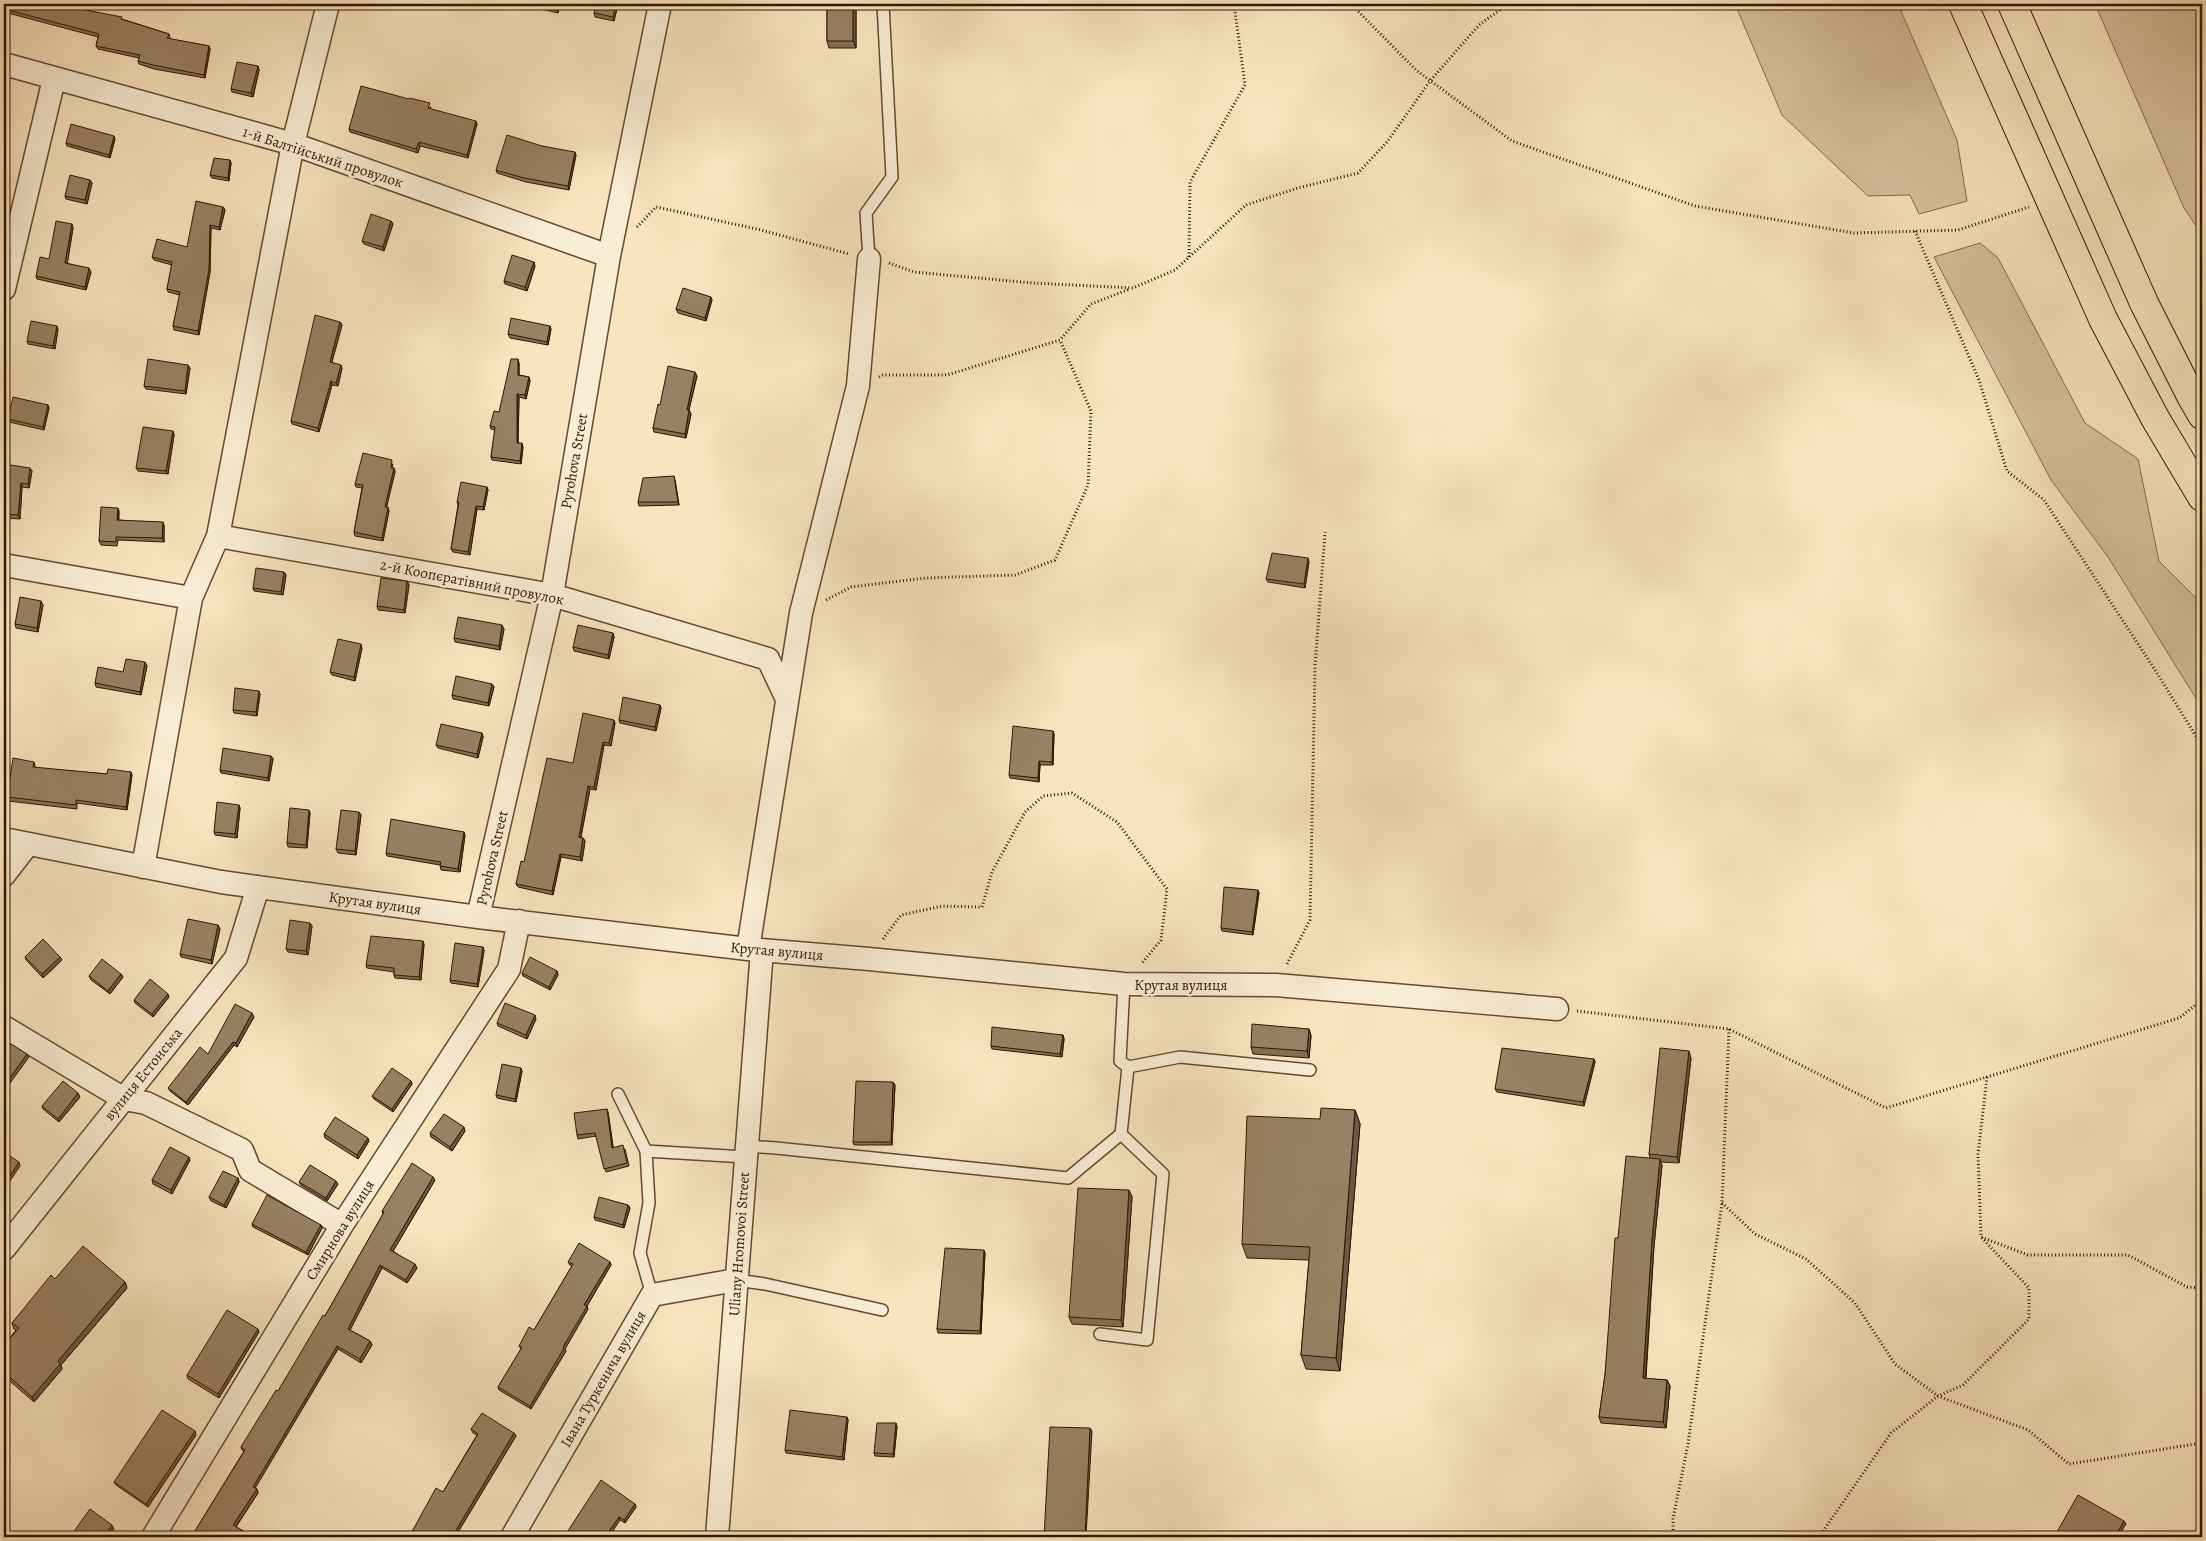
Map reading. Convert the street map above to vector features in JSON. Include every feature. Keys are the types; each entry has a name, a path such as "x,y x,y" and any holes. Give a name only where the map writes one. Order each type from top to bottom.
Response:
{"main road":[{"path":"1963,4 2103,319 2155,418 2202,497"},
{"path":"2012,4 2144,303 2202,415"}],"street":[{"path":"143,867 191,598 218,536 293,144 328,4"},
{"name":"Pyrohova Street","path":"478,917 552,595 609,256 660,4"},
{"name":"1-й Балтійський провулок","path":"4,64 54,80 293,144 609,256"},
{"path":"4,289 54,80"},
{"name":"Uliany Hromovoi Street","path":"717,1537 746,1152 755,949 786,697 801,613 858,386 869,259"},
{"name":"2-й Коопєратівний провулок","path":"218,536 552,595 768,660 786,697"},
{"path":"4,565 191,598"},
{"name":"Крутая вулиця","path":"4,839 221,882 478,917 519,920 755,949 869,958 1124,984 1276,985 1557,1009"},
{"path":"4,875 28,844"},
{"name":"вулиця Естонська","path":"4,1249 236,958 258,887"},
{"name":"Смирнова вулиця","path":"153,1537 342,1225 508,969 519,920"},
{"path":"4,1027 124,1098 146,1103 242,1150 250,1170 342,1225"},
{"name":"Івана Туркенича вулиця","path":"512,1537 652,1295 736,1280"}],"lane":[{"path":"869,259 866,213 892,177 883,4"},
{"path":"1124,984 1120,1060 1128,1068"},
{"path":"1128,1068 1180,1057 1310,1070"},
{"path":"646,1151 746,1152 776,1148 1068,1178 1121,1134 1128,1068"},
{"path":"618,1094 646,1151 649,1203 640,1253 652,1295"},
{"path":"1100,1334 1147,1340 1163,1174 1121,1134"},
{"path":"736,1280 765,1284 882,1310"}],"path":[{"path":"1189,257 1190,182 1245,85 1234,4"},
{"path":"1351,4 1416,70 1512,141 1695,206 1854,233 1958,230 2050,201"},
{"path":"858,386 883,375 947,375 1060,340 1091,304 1174,270 1246,205 1298,188 1358,173 1387,142 1430,81 1479,25 1508,4"},
{"path":"636,228 656,207 761,230 881,261 914,272 1133,288"},
{"path":"1915,231 1979,380 2007,471 2044,500 2157,673 2202,746"},
{"path":"801,613 851,586 925,578 1014,576 1055,560 1088,485 1091,411 1060,340"},
{"path":"1276,985 1310,920 1315,667 1325,532"},
{"path":"869,958 901,916 942,906 982,907 992,872 1025,812 1043,796 1072,793 1117,822 1167,889 1161,940 1124,984"},
{"path":"1557,1009 1729,1029 1886,1108 2179,1018 2202,1000"},
{"path":"1673,1537 1673,1520 1688,1444 1722,1204 1729,1029"},
{"path":"1818,1537 1891,1433 1938,1396 1963,1384 2029,1318 2029,1288 1981,1237 1978,1154 1987,1077"},
{"path":"1722,1204 1755,1234 1806,1259 1855,1303 1894,1364 1938,1396 2028,1430 2069,1464 2202,1443"},
{"path":"1981,1237 2028,1255 2128,1255 2187,1287 2202,1288"}],"shaded area":[{"path":"1735,4 1898,4 1957,140 1967,201 1919,214 1910,195 1868,196 1782,115"},
{"path":"2095,4 2202,4 2202,235 2184,208"},
{"path":"1980,243 1998,258 2085,423 2138,459 2159,561 2202,604 2202,708 2108,557 2051,480 1934,257"}],"building":[{"path":"4,4 82,4 80,9 122,17 121,19 169,34 167,38 209,46 204,75 138,61 140,55 96,46 99,34 4,9"},
{"path":"536,4 558,4 557,10"},
{"path":"596,4 616,4 613,17 594,13"},
{"path":"827,4 853,4 853,41 827,41"},
{"path":"237,62 258,66 251,93 231,89"},
{"path":"361,86 430,103 428,108 476,121 467,155 419,142 416,149 349,129"},
{"path":"71,124 114,136 109,155 66,143"},
{"path":"507,135 542,146 575,152 568,186 524,178 496,170"},
{"path":"214,158 230,160 228,178 210,175"},
{"path":"70,175 90,180 85,200 65,196"},
{"path":"196,201 223,207 219,227 210,225 209,269 198,331 173,326 180,292 167,289 172,262 152,257 157,239 187,247"},
{"path":"371,214 391,221 383,247 362,241"},
{"path":"56,221 72,224 65,263 89,268 85,287 36,276 40,257 49,259"},
{"path":"512,255 534,262 525,287 504,281"},
{"path":"683,288 711,297 705,318 676,309"},
{"path":"315,315 340,322 330,362 341,365 336,383 331,381 318,428 291,421"},
{"path":"511,318 550,326 547,342 508,334"},
{"path":"31,321 57,326 53,346 27,341"},
{"path":"148,359 188,365 185,391 144,386"},
{"path":"511,359 518,359 518,375 529,377 525,395 517,394 517,443 522,443 520,461 491,457 495,427 490,426 494,411 499,412"},
{"path":"668,366 695,372 687,410 689,410 685,434 653,428"},
{"path":"13,397 48,405 43,427 8,419"},
{"path":"143,427 173,431 166,471 136,468"},
{"path":"363,453 392,460 391,468 394,468 385,507 388,507 382,538 354,532 363,485 355,484"},
{"path":"4,464 30,468 28,484 21,483 18,515 4,514"},
{"path":"674,476 678,502 638,502 643,478"},
{"path":"461,482 487,487 483,507 476,506 468,552 451,549"},
{"path":"101,507 118,508 117,520 163,522 162,538 116,537 116,542 99,541"},
{"path":"1272,553 1308,558 1304,584 1266,579"},
{"path":"256,568 284,572 281,592 253,588"},
{"path":"381,578 407,581 404,610 377,606"},
{"path":"20,597 41,601 37,628 15,624"},
{"path":"458,617 502,625 499,646 454,638"},
{"path":"578,625 613,633 608,655 573,647"},
{"path":"338,639 361,644 354,677 330,672"},
{"path":"126,659 145,662 140,692 95,683 98,667 123,672"},
{"path":"456,676 492,684 488,703 452,695"},
{"path":"235,688 259,691 256,712 233,710"},
{"path":"623,697 660,705 655,727 619,720"},
{"path":"583,713 614,720 609,743 603,742 594,787 588,786 579,837 583,838 580,857 560,854 552,891 516,884 521,861 524,862 547,758 573,763"},
{"path":"441,724 482,733 477,754 436,745"},
{"path":"1013,726 1053,731 1052,762 1039,761 1038,778 1009,775"},
{"path":"223,748 271,756 268,778 220,770"},
{"path":"13,758 34,762 33,767 107,774 108,769 131,772 126,807 76,800 76,805 7,797"},
{"path":"217,802 239,805 235,834 214,832"},
{"path":"290,808 309,810 306,845 287,843"},
{"path":"341,810 359,812 355,851 336,849"},
{"path":"391,819 464,832 458,869 440,866 441,862 386,853"},
{"path":"1224,887 1258,890 1252,932 1221,928"},
{"path":"188,919 218,925 211,960 180,954"},
{"path":"290,920 310,923 306,951 286,949"},
{"path":"371,936 423,941 419,977 394,975 394,968 366,965"},
{"path":"43,939 60,957 42,974 25,957"},
{"path":"455,943 483,947 477,984 450,980"},
{"path":"530,957 557,971 549,987 522,973"},
{"path":"102,959 121,974 108,991 89,976"},
{"path":"150,979 168,994 152,1014 134,1000"},
{"path":"505,1003 535,1015 526,1035 497,1023"},
{"path":"235,1004 252,1013 236,1043 233,1042 186,1102 168,1088 200,1047 208,1054"},
{"path":"1252,1024 1309,1029 1307,1051 1251,1047"},
{"path":"992,1027 1063,1035 1060,1054 991,1046"},
{"path":"5,1040 27,1054 7,1082 4,1080"},
{"path":"1502,1048 1594,1059 1583,1102 1495,1089"},
{"path":"1660,1048 1689,1051 1677,1157 1649,1154"},
{"path":"502,1064 521,1068 515,1099 496,1095"},
{"path":"392,1068 411,1081 392,1109 372,1096"},
{"path":"63,1081 78,1093 58,1119 42,1106"},
{"path":"856,1081 893,1082 891,1142 853,1142"},
{"path":"1321,1108 1355,1110 1336,1358 1301,1355 1310,1247 1242,1244 1247,1116 1320,1119"},
{"path":"607,1109 612,1148 623,1145 627,1163 604,1169 595,1133 577,1135 574,1113"},
{"path":"444,1114 464,1127 450,1147 430,1133"},
{"path":"335,1117 368,1138 357,1155 324,1134"},
{"path":"170,1147 189,1157 171,1190 152,1180"},
{"path":"4,1152 19,1162 4,1185"},
{"path":"1626,1156 1660,1159 1652,1240 1643,1378 1667,1380 1663,1422 1599,1417 1605,1375 1615,1238 1618,1238"},
{"path":"412,1163 433,1177 390,1250 415,1264 406,1280 380,1265 348,1329 370,1341 360,1359 337,1346 253,1487 257,1489 233,1525 245,1532 242,1537 206,1537 195,1531 245,1450 241,1447 276,1390 278,1391 323,1315 325,1316 384,1212 382,1211"},
{"path":"310,1165 336,1181 326,1198 299,1182"},
{"path":"223,1171 238,1178 224,1205 209,1197"},
{"path":"1078,1188 1129,1190 1121,1320 1069,1317"},
{"path":"267,1195 321,1225 306,1252 252,1224"},
{"path":"599,1197 628,1205 623,1225 594,1217"},
{"path":"579,1243 610,1262 584,1305 587,1306 530,1406 498,1387 522,1347 519,1346 529,1327 534,1330 573,1264 568,1262"},
{"path":"83,1246 125,1282 58,1361 60,1364 32,1397 4,1372 4,1345 19,1328 12,1323 51,1275 55,1279"},
{"path":"945,1248 984,1250 980,1331 937,1329"},
{"path":"227,1310 258,1329 218,1394 187,1375"},
{"path":"162,1410 195,1431 146,1504 114,1482"},
{"path":"790,1410 847,1417 842,1457 785,1450"},
{"path":"482,1413 514,1433 452,1537 409,1537 436,1488 443,1492 478,1434 471,1429"},
{"path":"877,1423 896,1423 893,1454 874,1453"},
{"path":"1050,1427 1090,1428 1085,1537 1044,1537"},
{"path":"601,1480 635,1504 624,1520 619,1517 605,1537 564,1537"},
{"path":"2078,1495 2124,1521 2115,1537 2054,1537"},
{"path":"90,1509 112,1525 104,1537 70,1537"},
{"path":"61,1533 68,1537 58,1537"}]}
